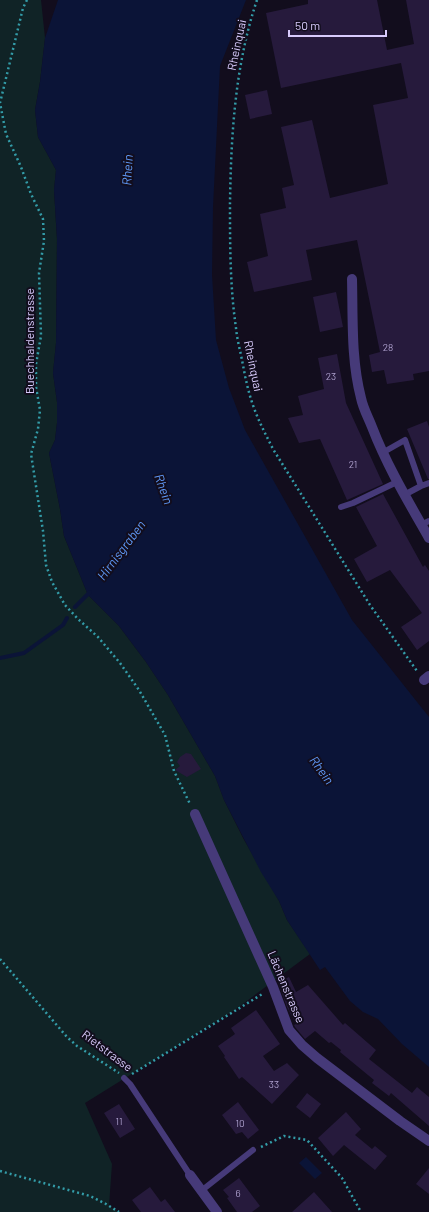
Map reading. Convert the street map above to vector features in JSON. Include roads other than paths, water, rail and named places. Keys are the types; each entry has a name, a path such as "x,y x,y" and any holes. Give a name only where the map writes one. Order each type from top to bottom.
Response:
{"street":[{"path":"352,279 353,340 361,399 382,453 404,495 425,523 429,538"},
{"name":"Lächenstrasse","path":"195,814 273,987 289,1030 302,1045 400,1121 429,1141"},
{"name":"Rietstrasse","path":"190,1175 217,1212"}],"lane":[{"path":"382,453 404,440 421,486"},
{"path":"341,507 398,482"},
{"path":"404,495 429,483"},
{"name":"Rietstrasse","path":"124,1078 130,1084 190,1175"},
{"path":"201,1191 253,1150"}],"water":[{"name":"Rhein","path":"58,0 246,0 220,66 213,207 212,275 216,340 229,388 245,430 352,620 429,717 429,1067 402,1044 378,1019 363,1012 350,1001 325,967 320,970 287,920 279,901 261,872 224,800 215,776 168,695 119,626 88,595 64,536 49,453 55,440 57,423 57,402 53,373 56,343 57,239 54,190 56,170 38,137 35,110 45,38"},
{"path":"306,1157 322,1173 315,1179 299,1163"}],"waterway":[{"name":"Hirnisgraben","path":"75,607 90,592"},
{"name":"Hirnisgraben","path":"0,658 24,653 63,625 67,618"}]}
